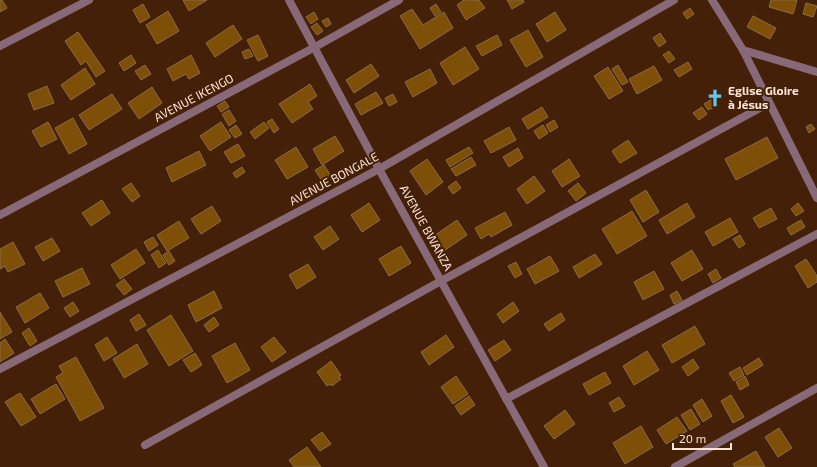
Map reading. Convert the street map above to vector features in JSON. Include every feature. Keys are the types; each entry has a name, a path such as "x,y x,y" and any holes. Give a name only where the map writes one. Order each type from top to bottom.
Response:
{"street":[{"path":"0,46 89,0"},
{"name":"AVENUE BWANZA","path":"289,0 379,169 544,467"},
{"name":"AVENUE IKENGO","path":"0,215 315,47 399,0"},
{"name":"AVENUE BONGALE","path":"0,369 379,169 674,0"},
{"path":"712,0 743,50 817,198"},
{"path":"743,50 817,72"},
{"path":"145,444 441,281 770,103"},
{"path":"506,400 817,234"},
{"path":"675,467 817,388"}],"building":[{"path":"0,0 2,0 7,8 0,12"},
{"path":"183,0 207,0 189,11"},
{"path":"464,0 479,0 485,8 466,20 457,5"},
{"path":"507,0 523,0 524,2 512,9"},
{"path":"771,0 797,0 793,14 769,7"},
{"path":"806,3 817,6 813,17 803,14"},
{"path":"143,4 150,17 140,23 133,10"},
{"path":"436,4 441,12 435,16 430,8"},
{"path":"690,8 694,14 687,19 683,13"},
{"path":"412,9 423,25 444,12 453,28 420,49 400,16"},
{"path":"168,11 179,31 157,44 146,25"},
{"path":"314,12 318,19 311,24 306,17"},
{"path":"555,12 566,30 547,42 536,24"},
{"path":"753,16 776,28 770,39 747,27"},
{"path":"328,18 331,24 326,27 322,21"},
{"path":"317,23 323,31 317,35 311,27"},
{"path":"233,25 242,39 215,57 206,43"},
{"path":"528,30 543,57 526,67 510,40"},
{"path":"78,32 105,71 96,77 86,61 81,65 65,41"},
{"path":"660,33 666,42 659,47 653,38"},
{"path":"258,35 268,56 258,61 247,40"},
{"path":"497,35 502,45 482,56 476,46"},
{"path":"465,47 479,69 453,85 440,63"},
{"path":"249,49 253,56 245,59 242,52"},
{"path":"669,51 675,59 669,63 663,55"},
{"path":"131,55 136,63 124,71 119,63"},
{"path":"191,55 200,73 189,79 186,74 173,81 167,69"},
{"path":"688,62 692,69 679,77 674,70"},
{"path":"371,64 379,76 354,93 346,80"},
{"path":"145,65 151,74 141,80 135,71"},
{"path":"618,65 628,82 622,85 612,69"},
{"path":"654,66 662,80 637,94 629,79"},
{"path":"608,67 623,91 609,99 594,76"},
{"path":"85,68 95,84 71,100 61,85"},
{"path":"430,69 437,83 413,97 405,82"},
{"path":"310,84 317,96 308,102 313,109 292,123 279,104"},
{"path":"47,86 54,103 34,110 28,94"},
{"path":"152,87 162,103 139,119 128,103"},
{"path":"376,92 383,103 361,115 355,104"},
{"path":"112,94 122,109 89,130 79,115"},
{"path":"393,94 397,102 389,106 385,98"},
{"path":"712,99 716,106 708,110 704,104"},
{"path":"225,101 229,107 221,112 217,106"},
{"path":"542,107 548,117 528,129 522,119"},
{"path":"702,107 707,114 699,120 693,113"},
{"path":"229,110 236,121 229,126 222,114"},
{"path":"73,118 87,144 69,154 55,128"},
{"path":"272,119 279,129 274,133 267,122"},
{"path":"554,120 558,127 550,132 546,125"},
{"path":"48,122 57,139 41,147 32,131"},
{"path":"221,122 231,137 210,151 200,136"},
{"path":"264,122 269,128 255,139 250,132"},
{"path":"811,124 815,129 809,133 806,127"},
{"path":"236,125 242,134 235,138 229,130"},
{"path":"543,125 548,133 539,139 534,131"},
{"path":"509,127 516,140 491,153 484,141"},
{"path":"335,136 344,151 322,165 313,149"},
{"path":"767,137 778,158 736,180 725,159"},
{"path":"628,140 637,153 620,163 612,151"},
{"path":"238,144 245,156 231,163 224,152"},
{"path":"296,147 308,167 287,179 275,160"},
{"path":"469,147 473,153 450,167 446,160"},
{"path":"518,148 523,158 509,167 503,157"},
{"path":"199,151 206,165 172,182 166,168"},
{"path":"471,157 476,165 456,176 451,169"},
{"path":"427,159 443,182 426,195 410,171"},
{"path":"569,159 580,176 562,187 552,171"},
{"path":"324,165 331,176 322,181 315,170"},
{"path":"242,167 245,172 236,178 233,173"},
{"path":"534,176 545,191 527,204 517,189"},
{"path":"456,181 461,188 453,194 448,187"},
{"path":"131,183 140,196 132,202 122,189"},
{"path":"578,183 586,193 576,201 568,191"},
{"path":"646,190 659,212 643,222 630,200"},
{"path":"102,200 110,213 91,226 82,213"},
{"path":"369,203 380,220 362,232 351,215"},
{"path":"687,203 695,217 667,234 659,220"},
{"path":"798,203 804,211 796,216 791,209"},
{"path":"212,206 221,221 201,234 191,219"},
{"path":"771,208 777,219 759,228 753,218"},
{"path":"632,211 647,236 617,254 602,229"},
{"path":"505,212 512,225 491,237 489,234 481,239 475,228"},
{"path":"730,218 738,232 713,246 705,232"},
{"path":"457,220 467,235 441,253 431,238"},
{"path":"801,220 805,227 791,235 787,228"},
{"path":"179,221 189,238 167,251 157,235"},
{"path":"330,226 339,239 323,250 314,237"},
{"path":"740,235 745,244 739,248 733,239"},
{"path":"153,237 158,245 149,251 144,242"},
{"path":"52,238 60,251 43,261 35,247"},
{"path":"13,242 25,264 8,272 5,266 0,269 0,249"},
{"path":"401,246 411,263 389,276 379,259"},
{"path":"136,249 145,263 120,279 111,265"},
{"path":"158,250 166,263 159,268 151,255"},
{"path":"692,250 703,269 682,281 671,263"},
{"path":"169,251 175,261 169,265 163,255"},
{"path":"595,254 602,264 579,278 573,267"},
{"path":"550,256 559,271 535,284 527,269"},
{"path":"806,259 817,276 817,282 808,288 795,266"},
{"path":"516,262 522,274 515,278 508,266"},
{"path":"308,264 316,277 297,289 289,275"},
{"path":"82,268 90,284 63,297 55,281"},
{"path":"716,269 721,278 713,283 708,274"},
{"path":"654,271 664,289 643,300 634,282"},
{"path":"124,279 132,289 124,295 116,285"},
{"path":"214,291 222,308 196,322 188,305"},
{"path":"677,291 682,300 674,304 670,295"},
{"path":"40,293 49,308 25,323 16,307"},
{"path":"73,302 79,311 70,317 64,308"},
{"path":"513,302 519,311 503,323 497,314"},
{"path":"0,312 12,332 0,339"},
{"path":"561,313 565,320 549,331 544,324"},
{"path":"139,314 146,325 136,331 130,320"},
{"path":"171,315 193,351 169,366 147,330"},
{"path":"214,317 219,325 209,332 204,325"},
{"path":"695,326 705,344 672,363 662,345"},
{"path":"29,328 37,341 30,346 22,333"},
{"path":"446,335 454,347 429,365 421,352"},
{"path":"107,337 117,353 104,361 95,345"},
{"path":"274,337 286,352 272,362 261,347"},
{"path":"5,339 14,353 0,362 0,343"},
{"path":"504,340 511,350 495,361 488,350"},
{"path":"235,343 250,370 227,383 212,356"},
{"path":"137,344 148,364 124,378 113,359"},
{"path":"647,351 659,370 634,385 623,366"},
{"path":"195,353 202,365 191,372 183,360"},
{"path":"76,357 104,408 80,421 56,377 63,373 59,366"},
{"path":"759,358 763,365 747,375 743,368"},
{"path":"693,359 699,368 688,376 682,367"},
{"path":"331,361 341,375 339,377 341,379 332,386 330,384 327,386 317,372"},
{"path":"740,367 744,375 734,381 729,373"},
{"path":"605,372 611,383 589,395 583,384"},
{"path":"456,376 468,394 453,404 441,387"},
{"path":"745,376 749,385 740,390 736,382"},
{"path":"56,384 65,399 40,414 31,399"},
{"path":"20,393 36,417 21,426 5,402"},
{"path":"731,395 744,417 733,423 721,401"},
{"path":"469,396 475,405 461,415 455,406"},
{"path":"619,397 625,406 614,412 609,403"},
{"path":"702,399 712,416 703,422 693,405"},
{"path":"691,409 700,424 690,430 681,415"},
{"path":"565,410 575,424 554,439 544,426"},
{"path":"677,417 687,431 666,444 657,430"},
{"path":"641,426 653,447 625,464 613,443"},
{"path":"779,428 792,448 778,457 765,437"},
{"path":"322,432 331,444 320,451 311,440"},
{"path":"307,447 321,467 294,467 289,460"},
{"path":"756,451 765,467 735,467 733,464"}],"place":[{"name":"Eglise Gloire à Jésus","path":"715,98"}]}
